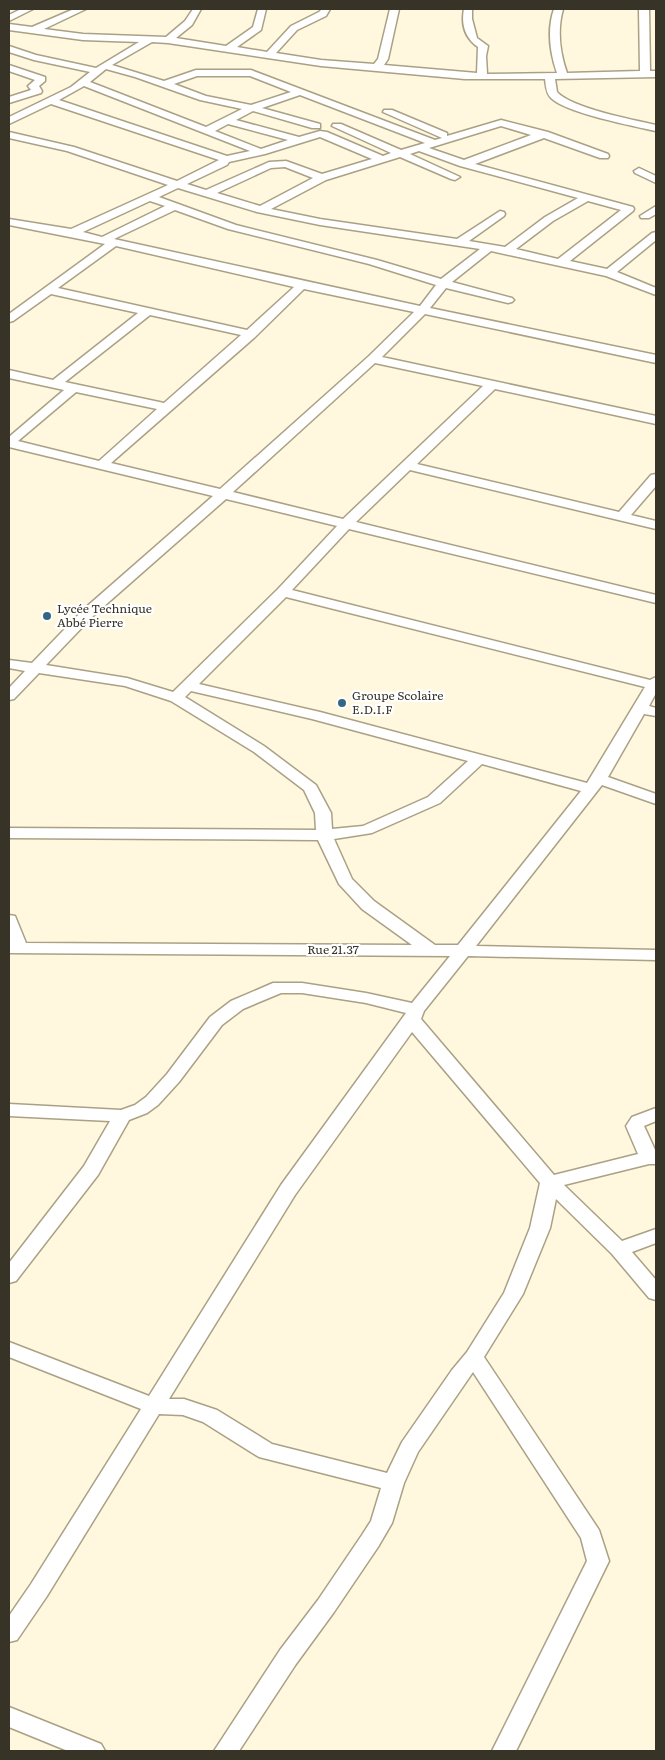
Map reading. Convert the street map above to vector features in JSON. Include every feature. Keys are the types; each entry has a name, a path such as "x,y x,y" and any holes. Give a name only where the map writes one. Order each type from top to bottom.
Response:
{"street":[{"path":"9,18 28,9"},
{"path":"32,31 81,9"},
{"path":"168,40 180,31 194,16 197,9"},
{"path":"228,49 258,28 257,24 262,9"},
{"path":"269,55 290,31 323,14 326,9"},
{"path":"376,68 383,59 395,9"},
{"path":"468,9 467,19 473,39 483,46 481,56 482,77"},
{"path":"558,9 554,32 562,76"},
{"path":"645,73 644,10 656,11"},
{"path":"9,27 83,37 168,40 330,64 482,77 656,74"},
{"path":"9,121 52,101 84,83 101,69 151,39"},
{"path":"9,49 34,57 101,69 164,84 204,98 252,108 316,126"},
{"path":"9,68 42,79 33,86 37,91 9,100"},
{"path":"164,84 196,73 246,72 435,143"},
{"path":"550,77 552,92 556,98 577,106 656,128"},
{"path":"84,83 127,98 261,152"},
{"path":"206,131 252,108 299,92"},
{"path":"52,101 225,160"},
{"path":"388,112 452,138"},
{"path":"228,121 299,140"},
{"path":"261,210 322,178 502,123 538,134 548,135 604,156"},
{"path":"337,126 455,177"},
{"path":"72,233 223,163 225,160 261,152 299,140 324,134 380,159"},
{"path":"464,164 538,134"},
{"path":"9,135 70,149 261,210 320,222 489,247 609,273 654,289"},
{"path":"419,148 464,164 629,209 560,263"},
{"path":"207,194 269,165 286,164 322,178"},
{"path":"639,171 656,180"},
{"path":"149,196 232,227 340,253 508,300"},
{"path":"507,251 549,219 586,198"},
{"path":"9,319 50,290 109,242 174,206"},
{"path":"645,216 656,209"},
{"path":"460,242 500,214"},
{"path":"11,225 72,233 302,285 656,359"},
{"path":"609,273 656,235"},
{"path":"644,244 656,248"},
{"path":"9,696 89,612 373,359 422,310 444,283 489,247"},
{"path":"103,464 165,407 251,334 302,285"},
{"path":"50,290 251,334"},
{"path":"55,384 148,311"},
{"path":"373,359 656,420"},
{"path":"9,374 165,407"},
{"path":"176,698 283,592 346,524 492,385"},
{"path":"9,443 73,388"},
{"path":"9,443 103,464 656,599"},
{"path":"406,465 656,525"},
{"path":"622,517 656,478"},
{"path":"9,1633 39,1590 288,1190 462,951 595,784 648,710 654,683 283,592"},
{"path":"9,664 127,682 176,698 259,749 311,788 323,813 324,835 345,881 368,905 431,950"},
{"path":"189,686 315,716 479,759 656,799"},
{"path":"9,833 324,835 366,830 434,800 479,759"},
{"path":"9,920 15,948"},
{"name":"Rue 21.37","path":"15,948 431,950 656,955"},
{"path":"9,1110 122,1116 141,1109 152,1102 216,1021 237,1005 263,992 279,987 302,988 366,998 414,1015 550,1182 619,1249 656,1293"},
{"path":"550,1182 653,1158 636,1126 638,1121 656,1114"},
{"path":"9,1276 91,1170 122,1116"},
{"path":"226,1751 288,1657 326,1606 370,1541 386,1509 393,1483 408,1448 459,1375 474,1357 513,1294 540,1228 550,1182"},
{"path":"619,1249 656,1236"},
{"path":"9,1349 154,1406 184,1407 210,1416 266,1451 393,1483"},
{"path":"474,1357 578,1514 591,1536 598,1561 504,1751"},
{"path":"9,1717 93,1751"}],"place":[{"name":"Lycée Technique Abbé Pierre","path":"47,616"},
{"name":"Groupe Scolaire E.D.I.F","path":"342,703"}]}
